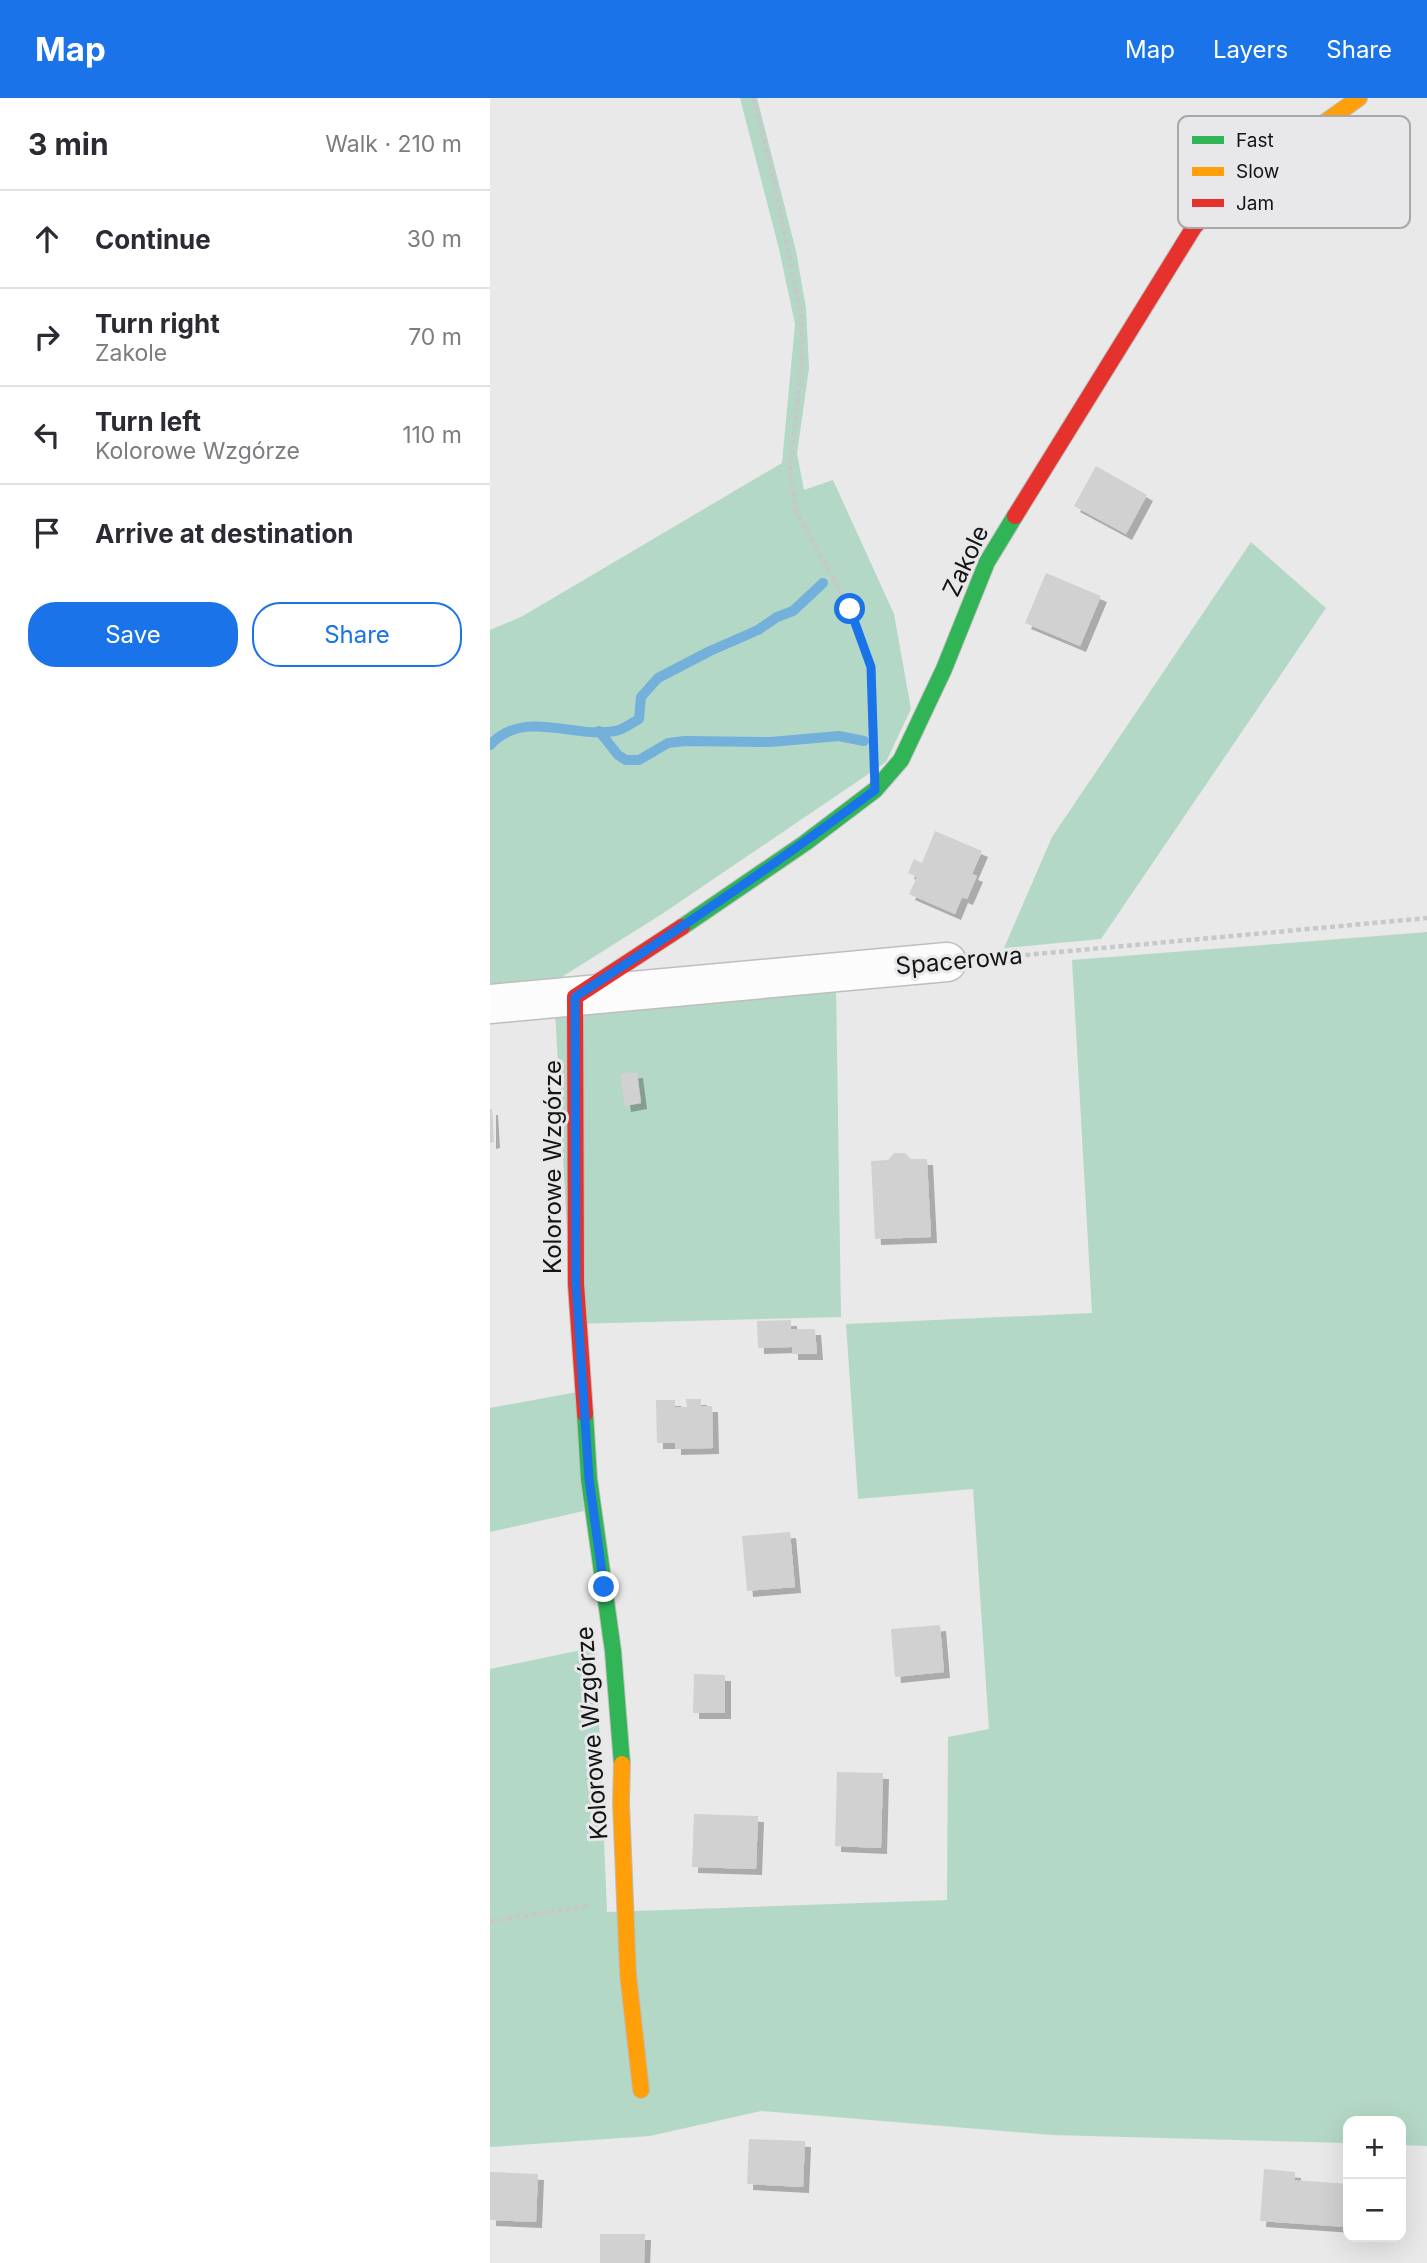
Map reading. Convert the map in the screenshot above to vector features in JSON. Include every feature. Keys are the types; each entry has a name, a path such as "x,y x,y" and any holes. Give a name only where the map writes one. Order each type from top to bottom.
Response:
{"street":[{"name":"Zakole","path":"1334,116 1359,98"},
{"name":"Zakole","path":"575,997 783,858 875,790 901,760 944,669 987,562 1193,228"},
{"name":"Spacerowa","path":"490,1004 947,962"},
{"name":"Kolorowe Wzgórze","path":"575,997 576,1284 589,1479 613,1651 623,1776 621,1803 628,1974 641,2090"}],"path":[{"path":"753,98 771,168 801,313 802,361 790,470 796,511 850,609 871,667 875,790"},
{"name":"Spacerowa","path":"947,962 1427,918"},
{"path":"490,1921 624,1900"}],"green space":[{"path":"740,98 757,98 796,251 806,308 809,368 797,454 804,490 833,480 894,614 911,709 886,762 662,914 557,980 490,986 490,630 521,617 782,463 795,324 779,249"},
{"path":"1251,542 1326,608 1101,939 1004,948 1052,837"},
{"path":"1427,932 1427,2146 1406,2145 1406,2116 1343,2116 1343,2143 1052,2135 761,2111 650,2136 490,2147 490,1669 596,1647 607,1912 947,1900 948,1737 989,1729 973,1489 858,1499 846,1324 1092,1313 1072,960"},
{"path":"836,984 841,1317 572,1324 555,1010"},
{"path":"577,1392 584,1511 490,1532 490,1408"}],"building":[{"path":"1096,466 1147,495 1126,534 1074,506"},
{"path":"1046,573 1101,596 1080,646 1025,623"},
{"path":"935,831 982,851 972,874 977,876 967,899 962,897 955,914 909,894 917,877 908,873 914,859 922,863"},
{"path":"637,1072 641,1103 625,1106 620,1074"},
{"path":"490,1109 494,1142 490,1143"},
{"path":"894,1153 905,1153 911,1159 927,1159 931,1237 875,1239 871,1161 888,1160"},
{"path":"791,1320 791,1329 815,1329 817,1354 792,1354 792,1347 758,1348 757,1321"},
{"path":"686,1399 701,1399 701,1406 712,1406 713,1448 675,1449 675,1443 657,1443 656,1400 675,1400 675,1407 687,1407"},
{"path":"790,1532 795,1587 747,1591 742,1536"},
{"path":"940,1625 944,1672 895,1677 891,1629"},
{"path":"694,1674 725,1675 725,1713 693,1713"},
{"path":"837,1772 883,1773 881,1848 835,1846"},
{"path":"694,1814 758,1816 756,1869 692,1867"},
{"path":"749,2139 805,2141 803,2187 747,2184"},
{"path":"1264,2169 1295,2172 1295,2180 1343,2184 1343,2227 1260,2221"},
{"path":"490,2172 538,2174 536,2222 490,2220"},
{"path":"600,2234 645,2234 644,2263 600,2263"}],"waterway":[{"path":"490,745 503,734 533,726 599,732 624,728 639,719 641,697 658,678 793,611 823,583"},
{"path":"599,731 618,755 626,760 639,760 668,743 685,741 770,742 839,736 864,741"}],"traffic: fast":[{"path":"682,927 805,843 875,790 901,760 944,669 987,562 1015,516"},
{"path":"585,1414 589,1479 613,1651 622,1764"}],"traffic: slow":[{"path":"1334,116 1359,98"},
{"path":"622,1764 621,1803 628,1974 641,2090"}],"traffic: jam":[{"path":"1015,516 1193,228"},
{"path":"585,1414 576,1284 575,997 682,927"}],"route":[{"path":"604,1587 589,1479 576,1284 575,997 805,843 875,790 871,667 850,609"}]}
